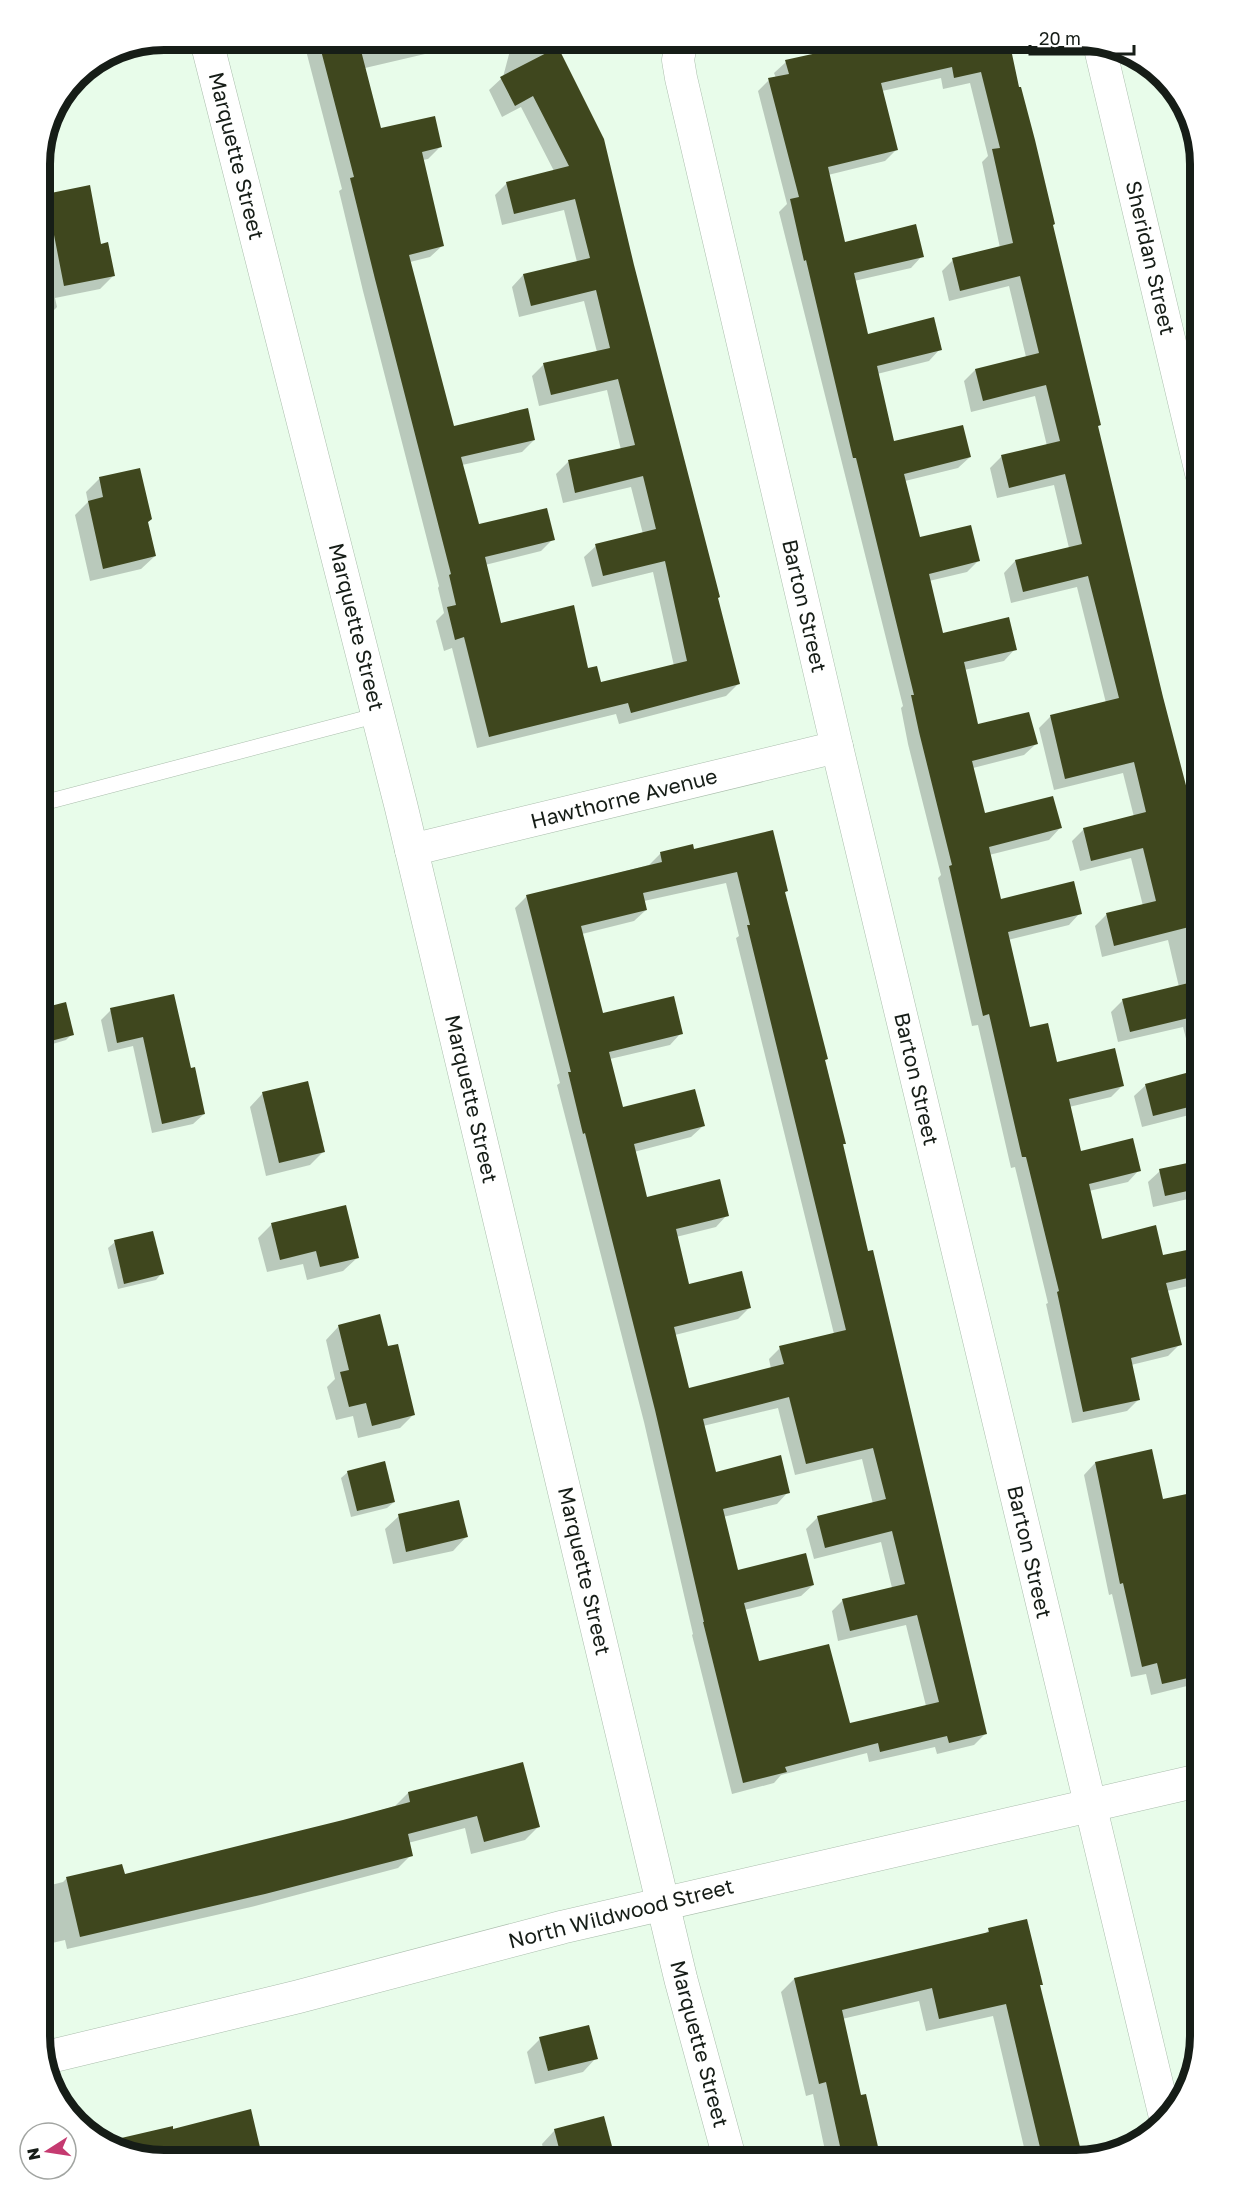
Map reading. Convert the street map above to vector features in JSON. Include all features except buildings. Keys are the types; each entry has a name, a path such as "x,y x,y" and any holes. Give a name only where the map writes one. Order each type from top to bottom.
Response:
{"street":[{"name":"Marquette Street","path":"209,50 378,715 681,1980 727,2150"},
{"name":"Barton Street","path":"680,50 678,60 681,78 837,747 1163,2109"},
{"name":"Sheridan Street","path":"1101,53 1190,426"},
{"name":"Hawthorne Avenue","path":"411,850 837,747"},
{"name":"North Wildwood Street","path":"51,2056 297,1997 500,1943 1190,1783"}],"lane":[{"path":"50,801 378,715"}]}
